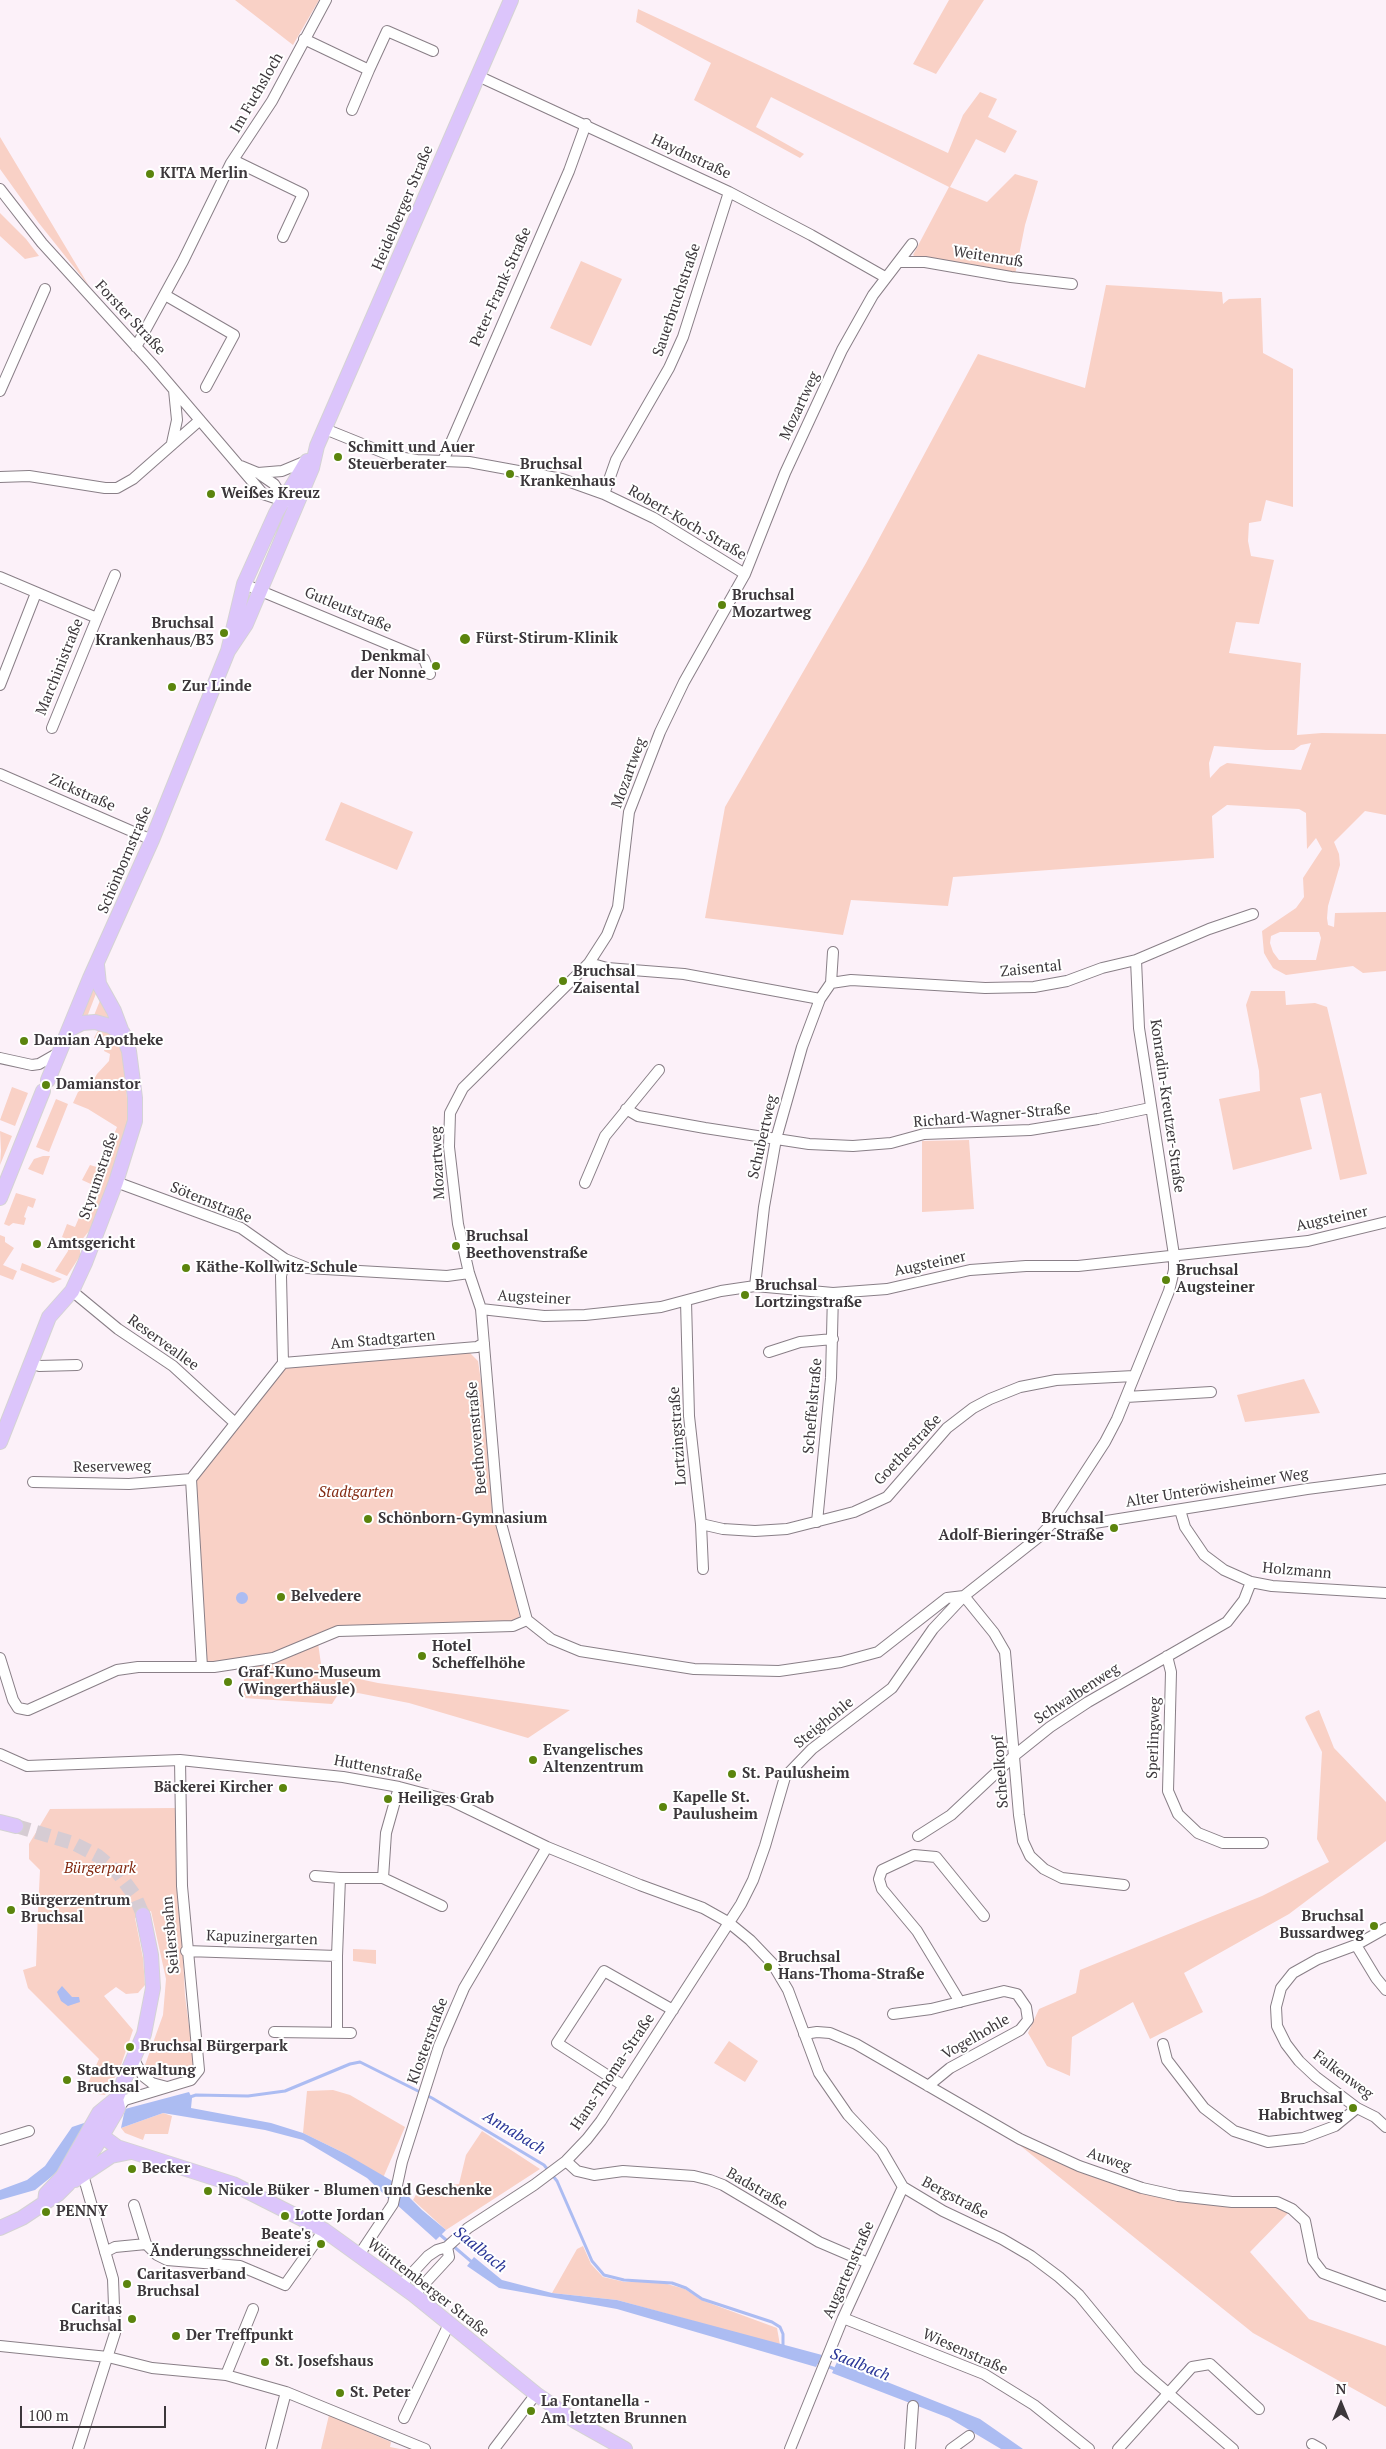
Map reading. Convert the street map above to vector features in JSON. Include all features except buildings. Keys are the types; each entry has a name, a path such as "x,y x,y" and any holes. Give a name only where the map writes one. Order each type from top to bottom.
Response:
{"main road":[{"name":"Heidelberger Straße","path":"317,446 511,0"},
{"path":"290,503 307,460 317,446"},
{"path":"290,503 312,468 317,446"},
{"name":"Schönbornstraße","path":"0,1198 46,1085 152,840 228,651 244,584 264,538 290,503"},
{"name":"Schönbornstraße","path":"228,651 246,624 290,503"},
{"name":"Styrumstraße","path":"0,1442 50,1317 72,1291 86,1263 116,1182 135,1121 133,1076 123,1033 99,984 97,965"},
{"path":"70,1029 82,1023 95,1022 110,1026 123,1033"},
{"path":"0,1822 16,1826"},
{"path":"45,2202 46,2194 63,2176 116,2106 144,2034 153,1988 151,1955 143,1915"},
{"path":"68,2184 96,2131"},
{"name":"Württemberger Straße","path":"96,2131 117,2146 233,2184 324,2230 414,2295 536,2394 575,2421 625,2449"},
{"path":"0,2228 22,2218 58,2194 68,2184 111,2156 133,2152"}],"street":[{"name":"Im Fuchsloch","path":"136,347 165,295 233,160 272,101 326,0"},
{"path":"352,110 387,32 433,51"},
{"path":"304,39 369,70"},
{"name":"Haydnstraße","path":"478,76 586,124 729,192 885,277"},
{"name":"Peter-Frank-Straße","path":"443,460 569,171 586,124"},
{"path":"233,160 303,194 283,238"},
{"name":"Forster Straße","path":"0,189 54,258 136,347 263,494 290,503"},
{"name":"Sauerbruchstraße","path":"604,494 616,460 669,368 683,337 729,192"},
{"name":"Mozartweg","path":"481,1309 469,1273 458,1224 449,1147 450,1113 462,1088 590,963 607,935 618,907 629,812 653,749 684,682 744,574 786,473 838,358 885,277 912,244"},
{"name":"Weitenruß","path":"898,262 925,262 1003,276 1072,284"},
{"path":"0,391 45,289"},
{"path":"165,295 234,335 206,388"},
{"path":"172,444 177,420 174,390"},
{"path":"0,477 29,476 105,488 117,488 133,479 200,420"},
{"name":"Robert-Koch-Straße","path":"325,429 392,456 417,460 469,462 542,474 604,494 654,518 744,574"},
{"path":"258,473 282,471 307,460"},
{"name":"Forster Straße","path":"240,466 258,473 274,484 290,503"},
{"name":"Marchinistraße","path":"52,728 115,575"},
{"name":"Marchinistraße","path":"0,577 97,618"},
{"name":"Gutleutstraße","path":"244,584 424,659 430,674"},
{"path":"0,686 36,593"},
{"name":"Zickstraße","path":"0,774 152,840"},
{"name":"Zaisental","path":"831,983 851,980 985,988 1034,987 1067,981 1102,968 1136,960 1209,929 1253,914"},
{"path":"590,963 607,968 684,974 820,999 831,983 833,952"},
{"name":"Konradin-Kreutzer-Straße","path":"964,1596 1040,1536 1053,1522 1105,1442 1170,1291 1174,1270 1174,1255 1150,1108 1140,1028 1136,960"},
{"name":"Schubertweg","path":"755,1286 764,1207 776,1139 802,1047 820,999"},
{"path":"0,1058 25,1064 39,1064 61,1052"},
{"path":"585,1183 605,1136 659,1070"},
{"name":"Richard-Wagner-Straße","path":"626,1109 638,1116 776,1139 809,1144 853,1146 891,1143 924,1134 1030,1130 1098,1120 1150,1108"},
{"name":"Söternstraße","path":"116,1182 241,1228 285,1259 307,1268 447,1276 469,1273"},
{"name":"Augsteiner","path":"481,1309 544,1316 585,1315 642,1310 686,1301 721,1291 755,1286 833,1293 887,1289 970,1270 1026,1266 1078,1266 1323,1239 1386,1222"},
{"path":"202,1667 191,1479 283,1363 282,1276 285,1259"},
{"name":"Reserveallee","path":"72,1291 118,1329 173,1366 235,1423"},
{"name":"Scheffelstraße","path":"817,1522 834,1339 833,1293"},
{"name":"Lortzingstraße","path":"686,1301 689,1416 701,1524 703,1569"},
{"name":"Beethovenstraße","path":"481,1309 498,1512 527,1620"},
{"path":"769,1352 800,1342 834,1339"},
{"name":"Am Stadtgarten","path":"283,1363 477,1347 484,1343"},
{"path":"32,1363 39,1366 77,1364"},
{"name":"Goethestraße","path":"701,1524 724,1529 755,1531 787,1529 872,1506 887,1497 960,1417 1005,1392 1056,1380 1134,1376"},
{"path":"1126,1397 1211,1392"},
{"name":"Reserveweg","path":"33,1482 129,1484 191,1479"},
{"name":"Alter Unteröwisheimer Weg","path":"1053,1522 1072,1526 1307,1489 1386,1479"},
{"name":"Holzmann","path":"1180,1510 1185,1527 1204,1555 1224,1570 1252,1582 1272,1586 1386,1593"},
{"name":"Schwalbenweg","path":"918,1836 951,1815 1015,1755 1050,1727 1088,1702 1227,1622 1244,1600 1252,1582"},
{"path":"0,1658 13,1700 18,1708 28,1710 117,1670 138,1667 202,1667 273,1658 338,1631 513,1626 527,1620 551,1639 580,1651 694,1669 779,1671 841,1662 878,1652 947,1598 964,1596"},
{"name":"Scheelkopf","path":"964,1596 994,1633 1005,1652 1019,1815 1024,1841 1030,1856 1044,1869 1062,1878 1124,1884"},
{"name":"Steighohle","path":"728,1922 741,1904 753,1880 785,1776 812,1749 892,1688 933,1629 964,1596"},
{"name":"Sperlingweg","path":"1167,1656 1171,1672 1168,1791 1178,1814 1198,1833 1223,1843 1263,1844"},
{"name":"Huttenstraße","path":"0,1754 27,1766 180,1760 343,1776 399,1788 452,1801 547,1847 640,1885 703,1908 728,1922"},
{"name":"Seilersbahn","path":"116,2106 125,2100 191,2080 198,2070 186,1951 182,1886 180,1760"},
{"path":"383,1878 386,1833 399,1788"},
{"name":"Klosterstraße","path":"360,2256 393,2204 402,2162 439,2046 464,1988 547,1847"},
{"path":"893,2014 931,2009 960,2002 917,1931 882,1889 879,1879 882,1870 907,1856 922,1854 936,1857 984,1916"},
{"path":"315,1876 383,1878 442,1906"},
{"name":"Kapuzinergarten","path":"337,2033 340,1878"},
{"name":"Hans-Thoma-Straße","path":"401,2285 428,2256 437,2250 447,2247 566,2161 601,2121 728,1922"},
{"name":"Bergstraße","path":"728,1922 750,1940 772,1963 788,1990 819,2073 848,2115 882,2151 903,2187 943,2210 1002,2239 1031,2256 1059,2278 1079,2295 1139,2368 1168,2395 1233,2449"},
{"name":"Falkenweg","path":"1386,1928 1356,1945 1318,1959 1293,1973 1281,1988 1276,2008 1277,2026 1286,2044 1299,2061 1316,2078 1357,2108 1375,2117 1386,2127"},
{"path":"1356,1945 1376,1978 1386,1990"},
{"name":"Kapuzinergarten","path":"186,1951 338,1956"},
{"path":"624,2086 557,2043 604,1971 673,2010"},
{"name":"Vogelhohle","path":"928,2086 950,2068 1020,2030 1028,2020 1026,2007 1017,1994 1011,1991 960,2002"},
{"path":"274,2032 351,2033"},
{"name":"Auweg","path":"804,2034 817,2032 839,2037 856,2044 1028,2143 1079,2166 1142,2188 1178,2196 1232,2202 1277,2202 1292,2209 1305,2221 1313,2260 1322,2273 1386,2296"},
{"path":"1163,2044 1167,2060 1204,2108 1234,2131 1268,2142 1303,2138 1336,2126 1357,2108"},
{"path":"134,2060 143,2076 152,2083 168,2088"},
{"path":"0,2140 30,2131"},
{"name":"Badstraße","path":"566,2161 577,2171 594,2174 623,2171 694,2176 710,2180 723,2185 819,2242 868,2264"},
{"path":"78,2449 90,2406 115,2334 113,2279 99,2237 92,2202 83,2175"},
{"name":"Augartenstraße","path":"790,2449 843,2318 903,2187"},
{"path":"134,2205 139,2227 146,2244 157,2255 167,2260 186,2263 220,2263 240,2266 285,2285 324,2230"},
{"path":"105,2252 115,2247 146,2244"},
{"name":"Hans-Thoma-Straße","path":"414,2295 449,2257 447,2247"},
{"path":"226,2375 253,2309"},
{"name":"Wiesenstraße","path":"843,2318 984,2374 1034,2405 1089,2449"},
{"path":"404,2418 449,2324"},
{"path":"0,2346 108,2357 152,2368 226,2375 286,2392 425,2449"},
{"path":"1118,2449 1192,2367 1210,2364 1259,2409"},
{"path":"271,2449 286,2392"},
{"path":"494,2449 536,2394"},
{"path":"910,2449 913,2406"},
{"path":"951,2449 969,2436"}],"green space":[{"path":"235,0 319,0 293,45"},
{"path":"949,0 984,0 936,74 913,64"},
{"path":"638,9 948,153 963,115 980,92 997,99 988,117 1017,131 1005,153 976,139 950,187 987,202 1015,174 1038,181 1025,225 1015,275 917,258 913,255 949,187 771,97 756,127 804,154 800,158 694,100 711,63 636,22"},
{"path":"0,137 89,286 38,222 0,169"},
{"path":"0,213 26,239 39,256 25,259 0,236"},
{"path":"581,261 622,279 591,346 550,328"},
{"path":"1106,285 1222,292 1223,304 1229,299 1261,298 1263,353 1293,369 1293,507 1266,500 1261,521 1249,523 1248,541 1251,556 1274,560 1259,624 1236,622 1229,653 1301,663 1297,735 1322,733 1386,734 1386,815 1365,811 1334,842 1339,854 1340,865 1328,906 1327,918 1328,925 1334,927 1335,913 1386,912 1386,971 1363,973 1353,966 1286,975 1273,968 1264,953 1262,931 1296,908 1304,897 1303,878 1322,849 1316,838 1307,849 1306,813 1299,809 1227,805 1212,816 1214,858 953,877 948,906 851,900 843,935 705,918 725,807 866,563 978,354 1085,388","holes":["1311,743 1301,770 1227,763 1220,767 1210,778 1209,763 1214,746 1294,750 1301,745","1280,932 1319,932 1321,938 1316,960 1279,960 1273,952 1270,943 1271,936"]},
{"path":"341,802 413,832 397,870 325,840"},
{"path":"95,988 97,991 87,1017 83,1016 81,1014 91,989"},
{"path":"1251,991 1285,991 1286,1005 1315,1003 1327,1007 1367,1174 1340,1180 1321,1093 1300,1098 1312,1149 1233,1170 1219,1099 1260,1091 1259,1071 1246,1005"},
{"path":"101,998 109,1017 105,1019 93,1018"},
{"path":"102,1023 118,1037 117,1045 129,1051 130,1057 123,1062 129,1116 127,1128 109,1179 116,1182 90,1230 80,1242 80,1256 67,1276 55,1271 68,1251 67,1239 62,1237 67,1224 75,1227 93,1185 82,1180 90,1165 100,1168 117,1127 88,1109 73,1103 78,1092 92,1083 97,1074 109,1061 110,1054 104,1051 106,1044 94,1038"},
{"path":"12,1087 28,1093 15,1126 0,1120"},
{"path":"56,1099 68,1104 49,1152 36,1147"},
{"path":"0,1131 12,1136 0,1165 1,1151"},
{"path":"969,1140 974,1209 922,1212 922,1141"},
{"path":"50,1156 43,1175 28,1169 34,1159"},
{"path":"16,1193 36,1199 33,1208 28,1206 24,1217 26,1218 24,1225 13,1223 9,1226 4,1224"},
{"path":"0,1235 5,1237 5,1242 14,1248 3,1265 17,1271 13,1280 0,1275"},
{"path":"22,1263 62,1279 53,1283 20,1270"},
{"name":"Stadtgarten","path":"469,1352 478,1361 488,1428 496,1513 520,1619 511,1623 317,1636 322,1671 378,1683 570,1710 528,1738 409,1703 358,1693 337,1696 332,1704 244,1698 244,1663 205,1664 194,1481 280,1360"},
{"path":"1304,1379 1320,1413 1245,1422 1237,1395"},
{"path":"1319,1710 1334,1748 1386,1802 1386,1841 1289,1914 1184,1973 1203,2012 1150,2039 1133,2002 1072,2037 1070,2076 1047,2066 1028,2033 1039,2009 1076,1993 1080,1970 1262,1896 1329,1862 1317,1839 1322,1752 1305,1718"},
{"name":"Bürgerpark","path":"175,1808 185,1996 194,2063 190,2071 160,2078 151,2073 145,2065 163,2015 166,1979 151,1911 135,1918 143,1958 145,1985 138,1993 126,1994 116,1987 104,1996 133,2030 120,2068 105,2095 84,2092 99,2059 28,1988 23,1970 36,1966 40,1870 29,1859 29,1844 50,1809"},
{"path":"353,1949 376,1950 376,1964 353,1961"},
{"path":"729,2041 758,2061 745,2082 714,2063"},
{"path":"333,2090 350,2095 405,2127 383,2178 346,2154 303,2133 307,2091"},
{"path":"163,2113 172,2116 168,2134 145,2134 143,2140 125,2133 121,2128"},
{"path":"482,2131 540,2169 446,2230 413,2200 419,2189 459,2184 466,2155"},
{"path":"1020,2139 1142,2188 1277,2202 1292,2209 1250,2252 1309,2319 1386,2346 1386,2407 1253,2333 1017,2143"},
{"path":"583,2246 591,2264 603,2277 625,2282 660,2282 685,2289 701,2300 777,2328 780,2345 617,2300 552,2293 577,2249"},
{"path":"329,2415 391,2442 390,2447 400,2449 321,2449"}],"water":[{"path":"240,1592 244,1592 248,1598 244,1604 240,1604 236,1600 236,1596"},
{"path":"62,1986 72,1997 79,1997 80,2002 68,2006 61,2001 57,1992"},
{"path":"189,2092 192,2098 191,2108 271,2123 303,2133 346,2154 394,2182 391,2201 367,2178 303,2140 265,2130 163,2113 121,2128 125,2109"},
{"path":"87,2122 56,2173 35,2190 0,2200 0,2190 27,2180 45,2166 72,2127"},
{"path":"401,2189 446,2230 436,2240 396,2204"},
{"path":"474,2257 502,2280 552,2293 617,2300 822,2355 816,2367 617,2309 499,2288 467,2266"},
{"path":"837,2362 980,2419 1023,2449 1001,2449 949,2418 832,2373"}],"waterway":[{"name":"Annabach","path":"187,2098 196,2095 248,2096 285,2091 350,2064 360,2062 432,2098 544,2165 557,2181 592,2261 604,2275 624,2280 672,2283 686,2288 702,2299 772,2322 780,2327 783,2334 783,2349"},
{"name":"Saalbach","path":"438,2233 473,2263"},
{"name":"Saalbach","path":"815,2361 837,2370"}],"tunnel":[{"path":"16,1826 73,1843 98,1856 118,1873 135,1896 143,1915"}],"place":[{"name":"KITA Merlin","path":"150,174"},
{"name":"Schmitt und Auer Steuerberater","path":"338,457"},
{"name":"Bruchsal Krankenhaus","path":"510,474"},
{"name":"Weißes Kreuz","path":"211,494"},
{"name":"Bruchsal Mozartweg","path":"722,605"},
{"name":"Bruchsal Krankenhaus/B3","path":"224,633"},
{"name":"Fürst-Stirum-Klinik","path":"465,639"},
{"name":"Denkmal der Nonne","path":"436,666"},
{"name":"Zur Linde","path":"172,687"},
{"name":"Bruchsal Zaisental","path":"563,981"},
{"name":"Damian Apotheke","path":"24,1041"},
{"name":"Damianstor","path":"46,1085"},
{"name":"Amtsgericht","path":"37,1244"},
{"name":"Bruchsal Beethovenstraße","path":"456,1246"},
{"name":"Käthe-Kollwitz-Schule","path":"186,1268"},
{"name":"Bruchsal Augsteiner","path":"1166,1280"},
{"name":"Bruchsal Lortzingstraße","path":"745,1295"},
{"name":"Schönborn-Gymnasium","path":"368,1519"},
{"name":"Bruchsal Adolf-Bieringer-Straße","path":"1114,1528"},
{"name":"Belvedere","path":"281,1597"},
{"name":"Hotel Scheffelhöhe","path":"422,1656"},
{"name":"Graf-Kuno-Museum (Wingerthäusle)","path":"228,1682"},
{"name":"Evangelisches Altenzentrum","path":"533,1760"},
{"name":"St. Paulusheim","path":"732,1774"},
{"name":"Bäckerei Kircher","path":"283,1788"},
{"name":"Heiliges Grab","path":"388,1799"},
{"name":"Kapelle St. Paulusheim","path":"663,1807"},
{"name":"Bürgerzentrum Bruchsal","path":"11,1910"},
{"name":"Bruchsal Bussardweg","path":"1374,1926"},
{"name":"Bruchsal Hans-Thoma-Straße","path":"768,1967"},
{"name":"Bruchsal Bürgerpark","path":"130,2047"},
{"name":"Stadtverwaltung Bruchsal","path":"67,2080"},
{"name":"Bruchsal Habichtweg","path":"1353,2108"},
{"name":"Becker","path":"132,2169"},
{"name":"Nicole Büker - Blumen und Geschenke","path":"208,2191"},
{"name":"PENNY","path":"46,2212"},
{"name":"Lotte Jordan","path":"285,2216"},
{"name":"Beate's Änderungsschneiderei","path":"321,2244"},
{"name":"Caritasverband Bruchsal","path":"127,2284"},
{"name":"Caritas Bruchsal","path":"132,2319"},
{"name":"Der Treffpunkt","path":"176,2336"},
{"name":"St. Josefshaus","path":"265,2362"},
{"name":"St. Peter","path":"340,2393"},
{"name":"La Fontanella - Am letzten Brunnen","path":"531,2411"}]}
